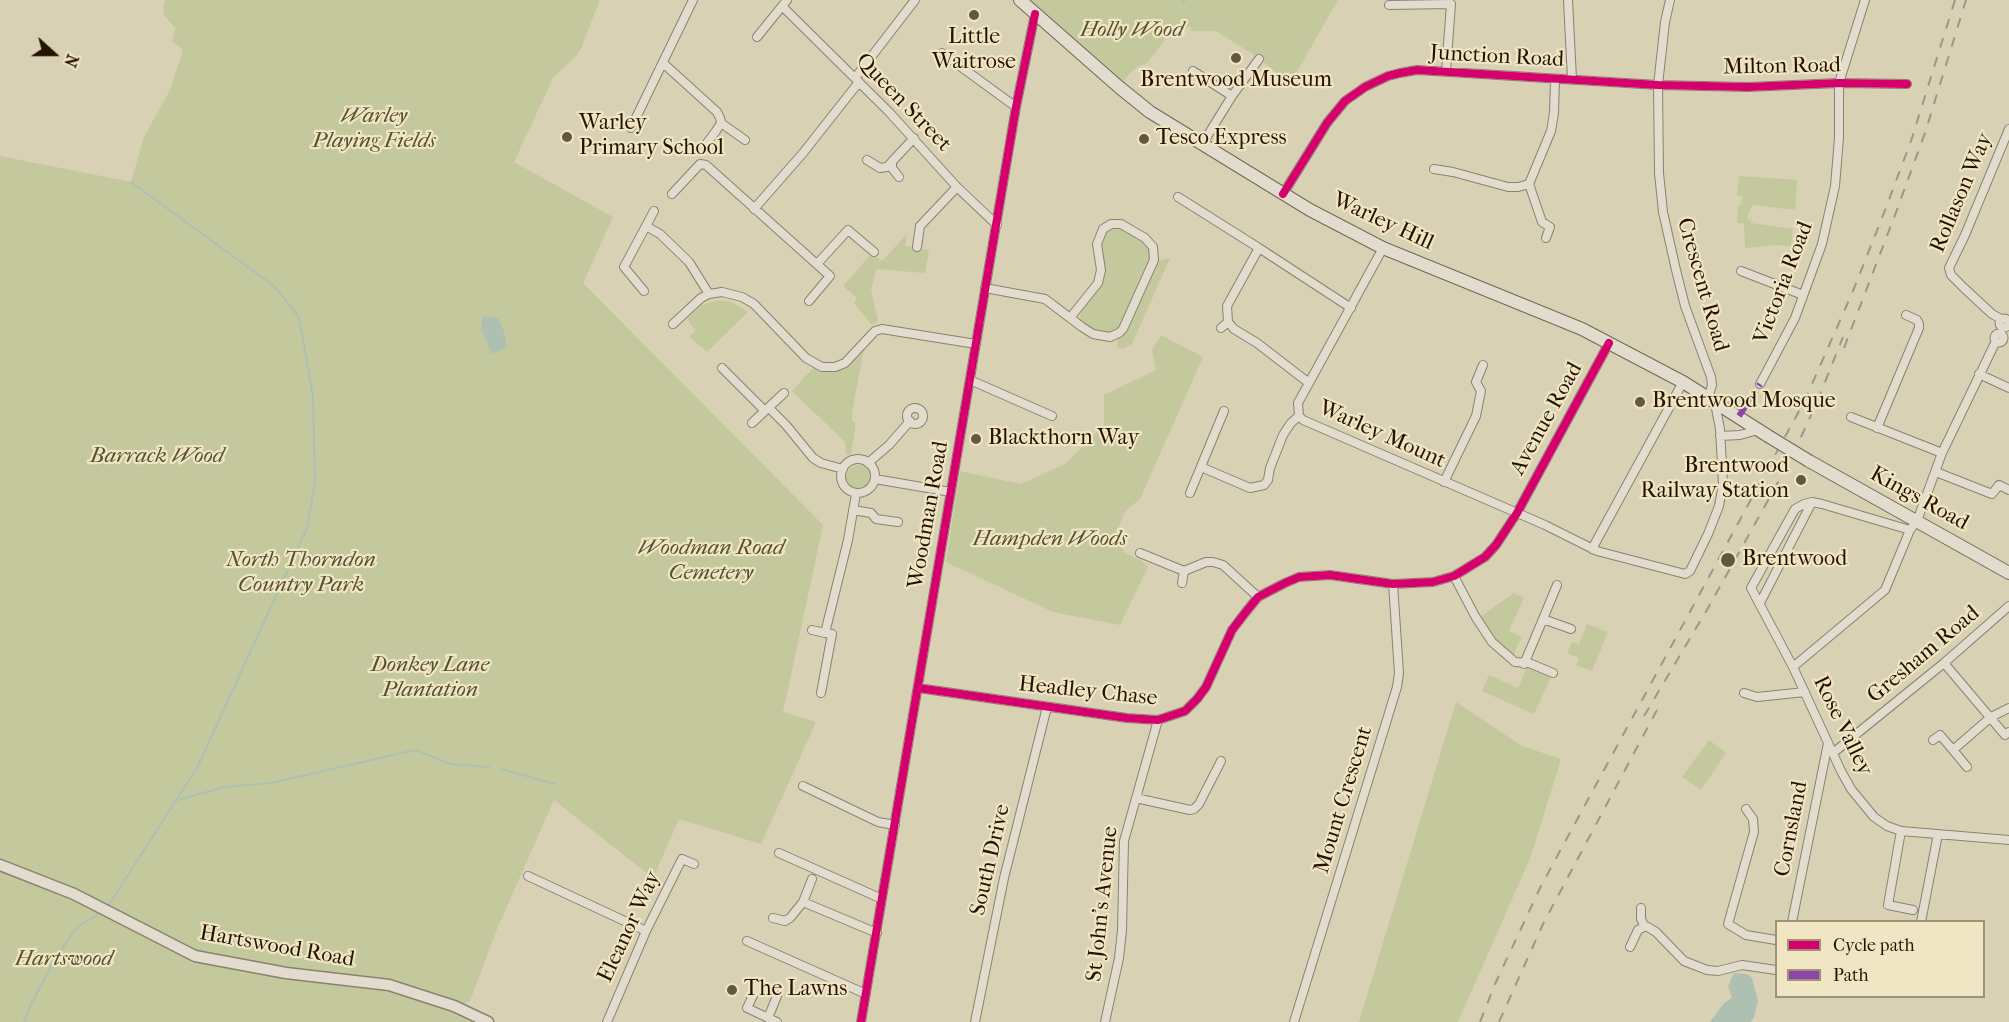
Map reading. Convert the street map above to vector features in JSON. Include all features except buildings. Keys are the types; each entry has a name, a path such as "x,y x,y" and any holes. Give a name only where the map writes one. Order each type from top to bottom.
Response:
{"main road":[{"name":"Warley Hill","path":"1020,0 1150,112 1283,194 1383,248 1566,322 1609,343 1683,382 1809,461"},
{"name":"Kings Road","path":"1809,461 1914,526 2009,573"}],"street":[{"path":"631,128 693,0"},
{"path":"754,208 803,153 915,0"},
{"path":"1568,0 1572,79"},
{"name":"Crescent Road","path":"1670,0 1665,22 1658,85 1657,144 1664,212 1685,306 1711,377 1711,400 1720,436"},
{"name":"Victoria Road","path":"1760,384 1788,333 1822,244 1835,186 1839,138 1839,83 1865,0"},
{"path":"757,37 785,3"},
{"name":"Queen Street","path":"785,3 914,138 957,187 997,225"},
{"path":"1389,5 1451,4 1446,71"},
{"name":"Woodman Road","path":"861,1022 1016,107 1035,14"},
{"path":"942,53 1016,107"},
{"path":"1203,143 1259,58"},
{"path":"663,63 717,112 720,123 707,143"},
{"name":"Junction Road","path":"1283,194 1327,123 1345,101 1365,87 1388,76 1417,70 1658,85"},
{"path":"1193,71 1232,96"},
{"path":"1546,238 1550,227 1542,222 1529,184 1551,130 1555,80"},
{"name":"Milton Road","path":"1658,85 1748,87 1839,83 1907,84"},
{"path":"720,123 745,140"},
{"name":"Rollason Way","path":"2003,330 1992,314 1951,275 1949,268 2009,129"},
{"path":"867,160 880,168 892,163 914,138"},
{"path":"672,194 703,163 831,276 808,301"},
{"path":"892,163 892,168 899,177"},
{"path":"1434,170 1453,172 1508,187 1518,188 1529,184"},
{"path":"916,246 920,226 957,187"},
{"path":"1178,197 1285,263 1307,281 1351,308"},
{"path":"644,291 624,267 654,211"},
{"path":"985,288 1045,299 1070,318 1082,327 1099,336 1110,337 1119,333 1154,260 1153,247 1145,238 1116,223 1103,229 1097,243 1101,270 1098,283 1070,318"},
{"path":"646,226 660,234 689,262 709,294"},
{"path":"817,264 848,230 874,252"},
{"path":"1259,248 1230,299 1224,325 1266,349 1309,383"},
{"name":"Warley Mount","path":"1383,248 1298,403 1299,416 1303,420 1516,513 1592,549 1685,574 1690,571 1708,534 1721,497 1723,460 1720,436"},
{"path":"1742,272 1803,295"},
{"path":"674,324 690,307 709,294 722,292 734,294 753,304 806,358 822,367 835,367 845,363 875,331 882,329 976,344"},
{"path":"1877,428 1919,328 1917,320 1906,315"},
{"path":"1793,667 1885,591 1914,526 1942,453 1979,374 2003,330"},
{"name":"Avenue Road","path":"1516,513 1609,343"},
{"path":"1444,482 1476,416 1481,391 1476,382 1483,365"},
{"path":"722,368 786,425 813,458 821,463 843,469"},
{"path":"1979,374 2009,387"},
{"path":"970,381 1052,416"},
{"path":"1592,549 1683,382"},
{"path":"752,423 784,393"},
{"path":"1190,493 1224,411"},
{"path":"1201,467 1250,488 1264,485 1268,480 1270,468 1283,435 1299,416"},
{"path":"1851,417 1942,453"},
{"path":"868,463 889,445 910,421"},
{"path":"1720,436 1763,433"},
{"path":"859,459 868,463 872,467 875,479 871,488 862,494 848,490 841,478 843,469 852,460 859,459"},
{"path":"1936,472 1992,494 1999,485 2009,490"},
{"path":"875,479 951,492"},
{"path":"821,693 856,494"},
{"path":"1760,603 1812,502 1914,526"},
{"name":"Rose Valley","path":"1812,502 1796,509 1751,588 1793,667 1846,780 1862,803 1887,826 1901,831 2009,840"},
{"path":"853,510 871,513 876,519 898,522"},
{"name":"Headley Chase","path":"918,688 1127,718 1158,720 1185,711 1197,699 1206,687 1232,630 1258,597 1292,580 1315,575 1393,584 1433,582 1454,576 1485,557 1496,545 1516,513"},
{"path":"1140,553 1184,571 1206,562 1223,565 1258,597"},
{"path":"1182,583 1184,571"},
{"path":"1454,576 1492,642 1513,660 1524,664 1529,663 1552,673"},
{"name":"Mount Crescent","path":"1293,1022 1397,687 1399,673 1393,584"},
{"path":"1524,664 1557,585"},
{"name":"Gresham Road","path":"1833,753 1944,663 2009,606"},
{"path":"1543,619 1571,629"},
{"path":"812,630 832,634"},
{"path":"1944,663 2007,733"},
{"path":"1744,693 1757,697 1805,692"},
{"name":"South Drive","path":"975,1022 1004,878 1047,707"},
{"path":"1953,750 1991,717 2009,708"},
{"name":"St John's Avenue","path":"1105,1022 1119,958 1122,930 1124,840 1158,720"},
{"path":"1933,740 1940,735 1967,767"},
{"name":"Cornsland","path":"1792,920 1828,743"},
{"path":"1136,798 1194,809 1199,804 1216,764"},
{"path":"803,786 878,822 895,825"},
{"path":"1746,809 1753,819 1754,832 1728,924 1746,935 1775,940"},
{"path":"1901,831 1888,905 1912,910"},
{"path":"1921,920 1938,834"},
{"path":"779,853 882,899"},
{"name":"Eleanor Way","path":"606,1022 646,931 682,859 694,864"},
{"name":"Hartswood Road","path":"0,866 74,894 195,956 286,974 389,985 454,1006 488,1022"},
{"path":"528,876 646,931"},
{"path":"773,918 785,921 803,902 812,879"},
{"path":"803,902 877,933"},
{"path":"1641,908 1641,919 1644,925 1656,932 1684,961 1707,970 1742,965 1775,970"},
{"path":"1630,947 1638,930 1644,925"},
{"path":"747,941 866,994"},
{"path":"757,987 747,1008 772,1020 777,996"}],"green space":[{"name":"North Thorndon Country Park","path":"166,0 600,0 581,48 576,56 553,78 514,162 613,217 583,283 823,525 783,712 816,722 761,844 679,819 653,878 554,800 497,929 470,1001 455,1006 488,1022 0,1022 0,156 131,182 144,137 170,90 183,50 172,41 175,28 164,15 163,6"},
{"name":"Holly Wood","path":"1020,0 1338,0 1290,84 1259,58 1216,31 1190,31 1191,27 1173,29 1147,63 1132,71 1119,87"},
{"path":"1739,176 1797,180 1795,210 1752,205 1747,219 1751,220 1751,223 1793,229 1791,246 1745,248 1744,223 1737,223 1738,205 1743,205 1741,204 1742,196 1737,195"},
{"path":"1114,227 1121,228 1138,238 1146,244 1150,253 1120,326 1109,333 1095,330 1083,323 1080,318 1081,312 1103,281 1101,241 1106,232"},
{"path":"907,234 905,246 929,250 925,273 876,269 871,290 878,321 872,325 854,303 857,298 843,286 871,254 882,261"},
{"path":"1170,258 1132,344 1123,349 1117,347 1118,338 1156,261"},
{"path":"717,300 732,302 748,312 707,352 689,337 696,330 688,318 702,305"},
{"name":"Hampden Woods","path":"1161,335 1203,357 1140,499 1126,510 1114,537 1125,553 1142,561 1148,567 1120,625 1053,612 946,562 960,471 1021,484 1065,464 1104,425 1104,395 1156,370 1152,350"},
{"path":"865,343 852,413 855,428 851,454 846,455 845,442 792,391 816,365 835,367"},
{"path":"859,465 868,469 872,478 868,487 859,491 850,487 846,478 850,469"},
{"path":"1514,593 1524,598 1509,631 1522,637 1513,655 1494,638 1480,617"},
{"path":"1587,624 1608,632 1592,671 1576,665 1579,658 1567,653 1572,642 1579,644"},
{"path":"1529,663 1553,673 1534,714 1482,691 1489,675 1518,688"},
{"path":"1456,702 1522,746 1561,759 1531,856 1458,1022 1359,1022"},
{"path":"1709,740 1726,753 1701,790 1682,777"}],"shaded area":[{"path":"483,316 498,318 504,331 507,347 492,354 481,329"},
{"path":"1734,973 1747,974 1752,978 1758,1001 1754,1017 1751,1022 1710,1022 1724,1003 1732,998 1728,986"}],"waterway":[{"path":"1182,3 1185,0"},
{"path":"108,906 198,766 307,528 315,482 313,396 299,317 274,286 131,182"},
{"path":"177,800 225,787 271,783 415,750 451,764 489,767"},
{"path":"501,769 555,784"},
{"path":"59,953 77,927 102,912"},
{"path":"24,1022 54,961"}],"railway":[{"path":"1480,1022 1495,984 1541,886 1805,400 1884,213 1911,141 1955,0"},
{"path":"1844,348 1925,133 1966,0"},
{"path":"1644,716 1708,608 1790,461 1843,337"},
{"path":"1499,1022 1543,924 1658,708"}],"marked path":[{"path":"1739,416 1760,384"}],"cycle path":[{"path":"861,1022 1016,107 1035,14"},
{"path":"1283,194 1327,123 1345,101 1365,87 1388,76 1417,70 1658,85 1748,87 1839,83 1907,84"},
{"path":"918,688 1127,718 1158,720 1185,711 1206,687 1232,630 1245,613 1258,597 1285,583 1299,577 1330,575 1393,584 1433,582 1454,576 1485,557 1496,545 1517,513 1609,343"}],"place":[{"name":"Little Waitrose","path":"974,15"},
{"name":"Brentwood Museum","path":"1236,58"},
{"name":"Warley Primary School","path":"567,137"},
{"name":"Tesco Express","path":"1144,139"},
{"name":"Brentwood Mosque","path":"1640,402"},
{"name":"Blackthorn Way","path":"976,439"},
{"name":"Brentwood Railway Station","path":"1801,480"},
{"name":"Brentwood","path":"1728,560"},
{"name":"The Lawns","path":"732,990"}],"park label":[{"name":"Warley Playing Fields","path":"374,130"},
{"name":"Barrack Wood","path":"157,457"},
{"name":"Woodman Road Cemetery","path":"711,562"},
{"name":"Donkey Lane Plantation","path":"430,678"},
{"name":"Hartswood","path":"64,960"}]}
